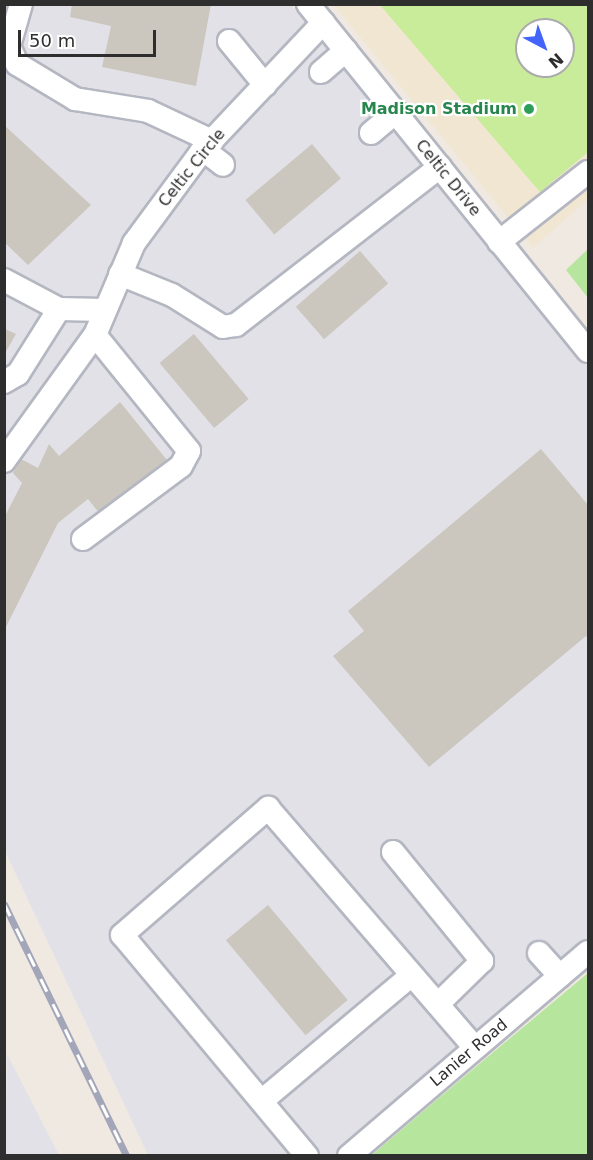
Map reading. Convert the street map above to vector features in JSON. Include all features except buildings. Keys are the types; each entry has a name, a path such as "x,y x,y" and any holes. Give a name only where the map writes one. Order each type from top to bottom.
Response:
{"street":[{"path":"21,4 9,46 17,64 75,99 148,111 208,145 223,165"},
{"name":"Celtic Drive","path":"308,4 588,351"},
{"name":"Celtic Circle","path":"4,461 95,335 134,243 208,145 323,23"},
{"path":"229,41 265,85"},
{"path":"321,72 346,50"},
{"path":"371,133 396,112"},
{"path":"120,274 172,295 223,327 236,325 440,167"},
{"path":"499,242 588,172"},
{"path":"4,280 60,309 104,310"},
{"path":"4,382 18,374 60,309"},
{"path":"83,539 181,466 189,451 95,335"},
{"path":"307,1155 264,1099 122,934 268,808 475,1048"},
{"path":"393,852 482,961 438,1004"},
{"path":"539,952 560,976"},
{"name":"Lanier Road","path":"349,1155 588,952"},
{"path":"264,1099 412,975"}],"shaded area":[{"path":"5,5 291,5 588,367 588,938 337,1155 148,1155 5,851"},
{"path":"334,5 588,5 588,199 533,248"},
{"path":"7,1054 59,1155 5,1155"}],"green space":[{"name":"Madison Stadium","path":"380,5 588,5 588,152 540,192"},
{"path":"588,249 588,298 566,270"},
{"path":"588,973 588,1155 372,1155 434,1102"}],"railway":[{"path":"4,903 127,1156"}],"place":[{"name":"Madison Stadium","path":"529,109"}]}
